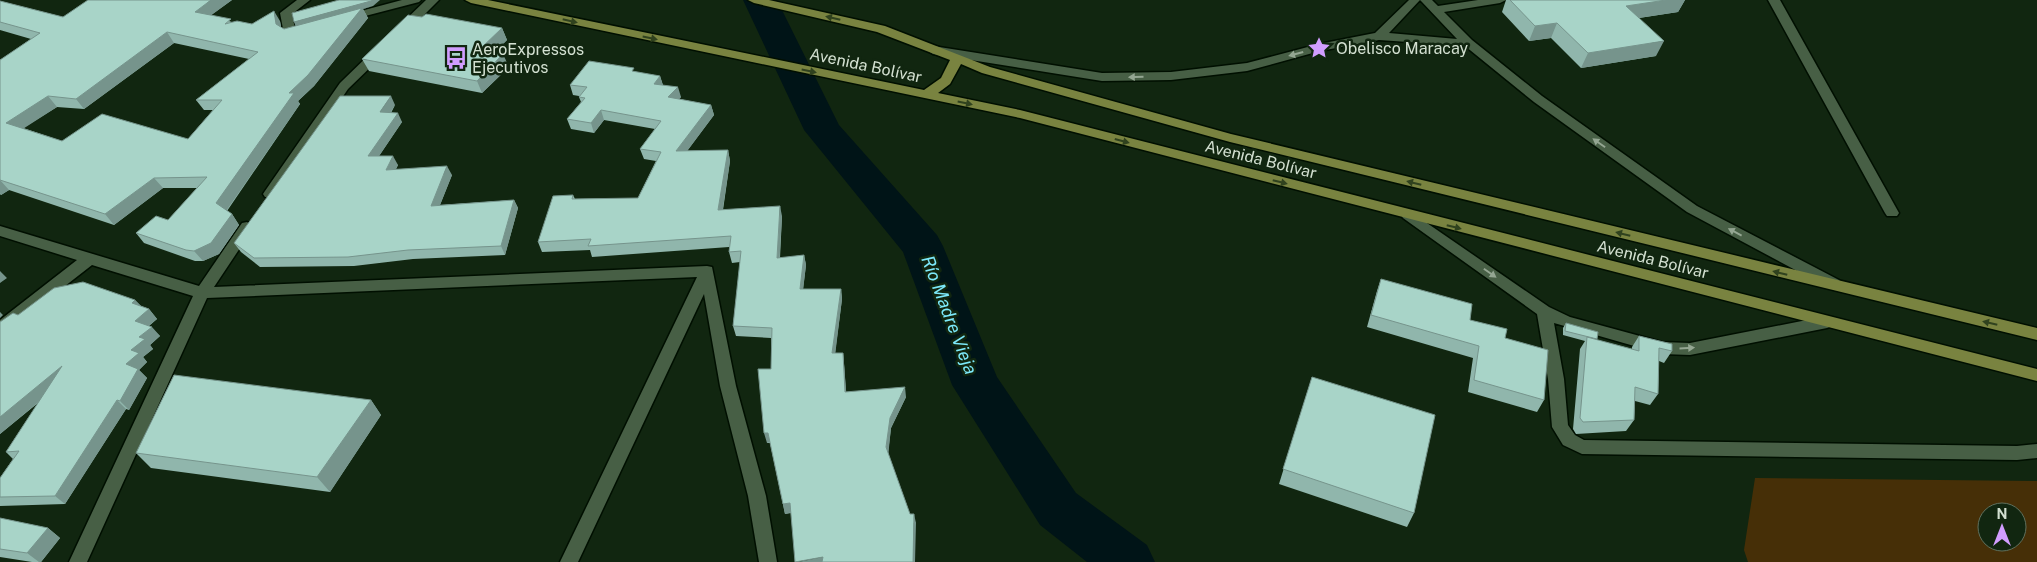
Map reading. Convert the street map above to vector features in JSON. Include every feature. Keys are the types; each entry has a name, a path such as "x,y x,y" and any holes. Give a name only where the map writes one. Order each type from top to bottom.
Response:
{"main road":[{"name":"Avenida Bolívar","path":"471,0 1020,114 2037,375"},
{"path":"539,0 549,16"},
{"name":"Avenida Bolívar","path":"754,0 881,29 986,70 1230,138 1840,288 2037,334"},
{"path":"924,94 937,89 946,82 952,73 956,59"}],"street":[{"path":"304,0 286,13 290,34 316,26"},
{"path":"334,22 415,0"},
{"path":"78,562 202,293 344,86 433,0"},
{"path":"1379,36 1415,0"},
{"path":"1426,0 1468,43 1538,99 1692,209 1840,288"},
{"path":"1436,10 1500,0"},
{"path":"1774,0 1892,213"},
{"path":"930,49 979,56 1044,70 1102,77 1170,76 1247,67 1319,48 1379,36 1468,43"},
{"path":"1408,215 1544,311 1566,322 1662,348 1690,349 1827,322"},
{"path":"0,231 202,293 707,271"},
{"path":"0,328 89,259"},
{"path":"569,562 707,271"},
{"path":"707,271 728,386 756,496 768,562"},
{"path":"1544,311 1556,379 1560,427 1569,440 1582,447 2017,453 2037,451"}],"shaded area":[{"path":"1755,478 2037,481 2037,562 1748,562 1744,550"}],"building":[{"path":"88,0 211,0 195,12 231,19 225,24 237,21 252,24 274,11 276,24 284,29 362,8 308,75 289,93 294,93 216,203 232,214 211,243 194,251 136,233 156,216 168,220 207,177 154,178 105,214 0,180 0,60 40,33 0,22 0,1 63,17","holes":["167,32 258,52 196,100 222,100 188,139 102,114 62,141 6,123 48,96 76,99"]},
{"path":"339,0 373,0 294,22 292,13"},
{"path":"1510,0 1666,0 1626,6 1664,41 1588,53 1557,23 1535,26"},
{"path":"426,14 502,28 479,50 503,54 477,81 362,59 408,15 422,17"},
{"path":"589,61 634,68 632,71 660,76 654,84 678,87 668,97 711,105 676,151 728,150 718,210 780,206 777,258 804,255 800,289 841,289 832,353 843,353 845,392 905,387 890,418 886,447 910,514 914,514 913,562 822,562 823,557 795,562 790,503 783,504 768,433 764,433 758,369 771,369 772,328 733,326 741,251 729,252 731,236 588,246 591,239 538,242 553,196 573,195 572,199 638,198 661,152 640,149 661,121 601,110 591,123 567,119 585,98 579,97 587,87 570,85"},
{"path":"340,96 391,96 380,112 398,113 368,156 393,156 386,170 447,166 431,206 514,200 501,246 408,250 348,257 254,258 234,243"},
{"path":"1381,279 1472,304 1470,320 1507,329 1505,338 1548,350 1544,400 1474,380 1479,346 1371,315"},
{"path":"83,282 135,300 132,303 149,309 135,321 152,327 139,337 145,339 131,350 139,353 126,364 138,369 120,401 117,400 55,496 0,497 0,478 19,451 6,452 62,366 0,417 0,322 13,313 18,315 54,288"},
{"path":"1566,323 1598,332 1597,339 1565,331"},
{"path":"1639,336 1672,344 1672,351 1659,348 1658,394 1635,387 1634,420 1583,422 1580,418 1587,337 1639,351"},
{"path":"174,375 371,400 317,477 136,453"},
{"path":"1312,377 1435,415 1414,513 1283,469"},
{"path":"0,518 48,528 27,553 0,549"}],"waterway":[{"name":"Río Madre Vieja","path":"760,0 823,130 922,246 976,385 1058,509 1128,562"}],"place":[{"name":"Obelisco Maracay","path":"1319,48"},
{"name":"AeroExpressos Ejecutivos","path":"456,58"}]}
